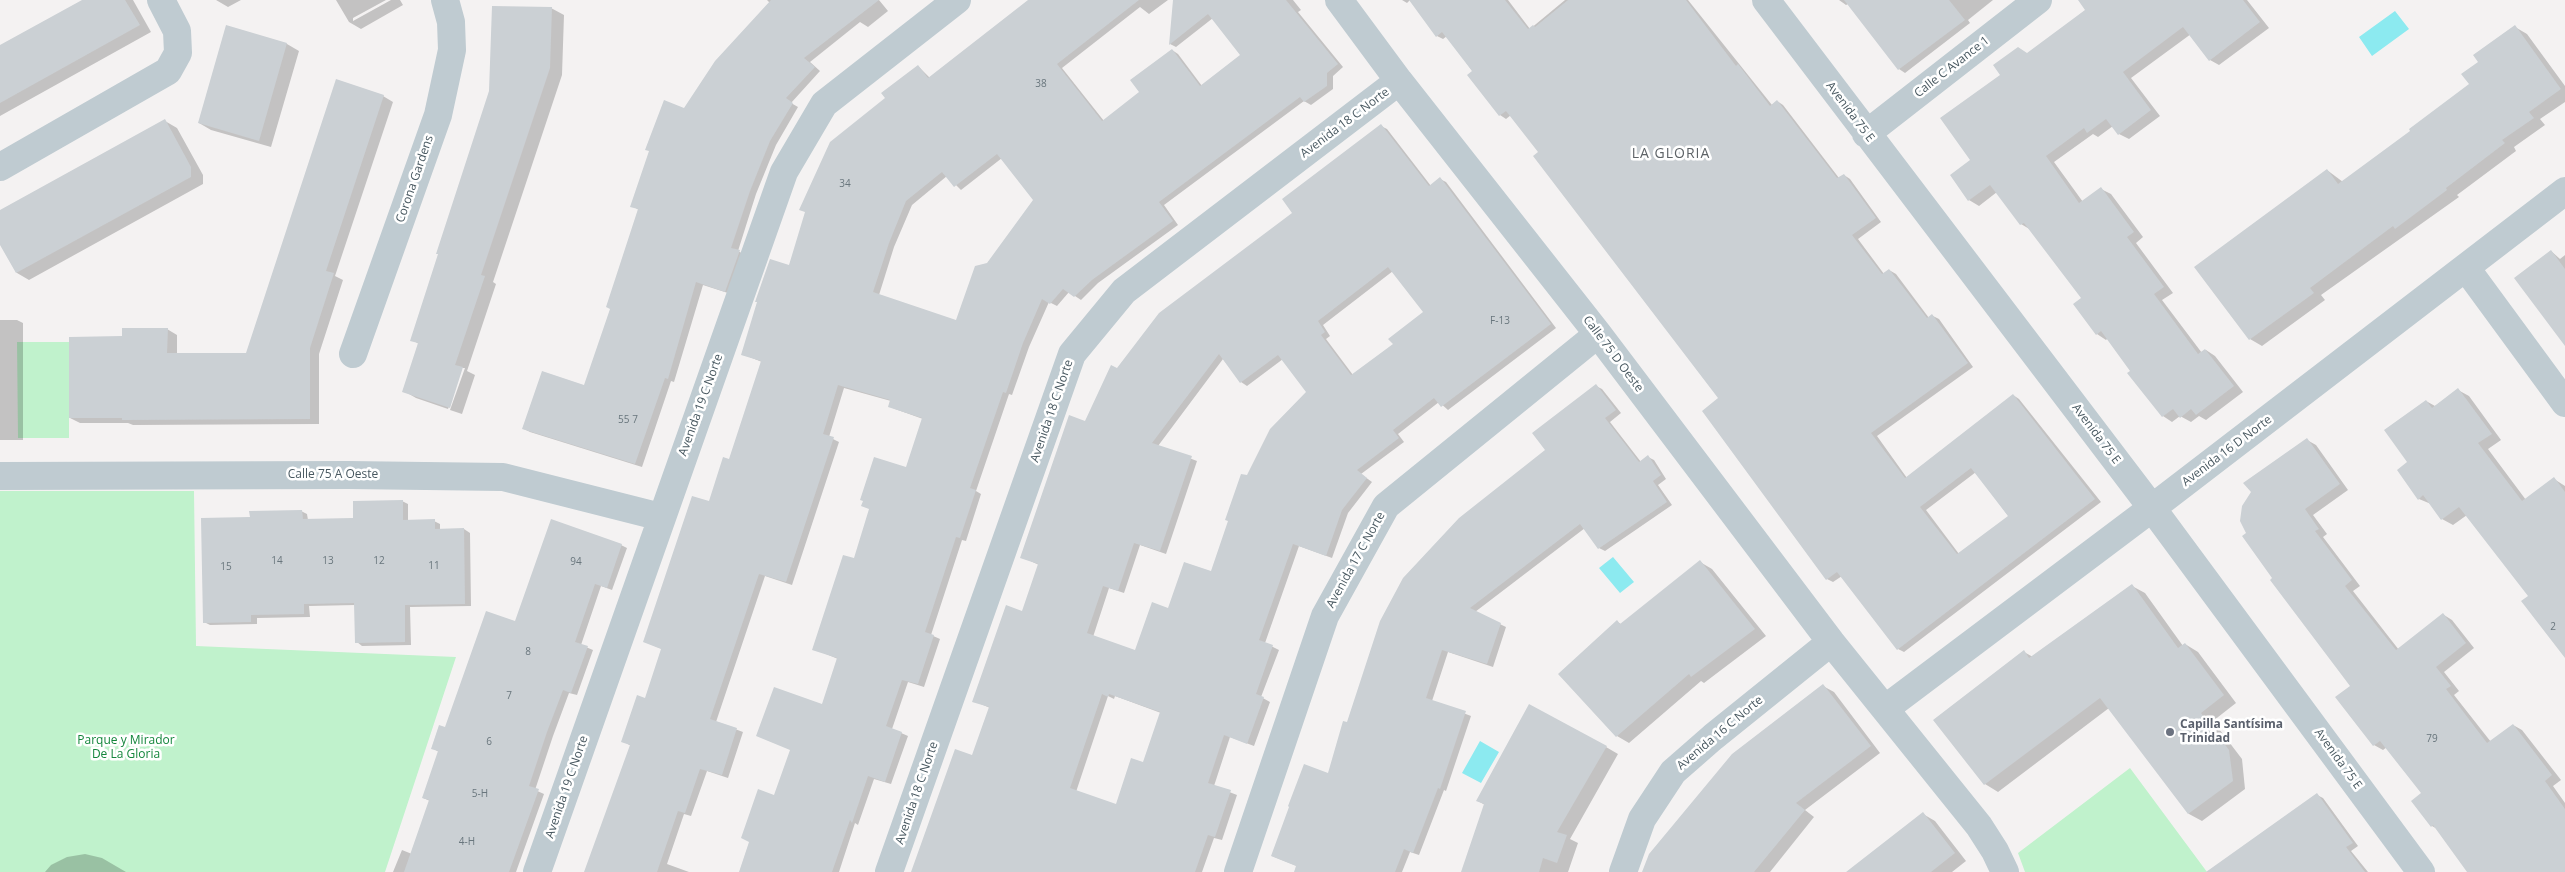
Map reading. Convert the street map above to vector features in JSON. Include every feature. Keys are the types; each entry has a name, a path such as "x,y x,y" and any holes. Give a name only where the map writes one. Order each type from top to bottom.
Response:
{"street":[{"path":"0,167 168,71 178,53 177,31 161,0"},
{"name":"Corona Gardens","path":"353,354 438,115 452,50 451,22 445,0"},
{"name":"Calle 75 D Oeste","path":"1339,0 1399,81 1598,334 1832,642 1979,826 1995,851 2005,872"},
{"name":"Avenida 75 E","path":"1766,0 2152,508 2421,872"},
{"name":"Calle C Avance 1","path":"1866,134 2038,0"},
{"name":"Avenida 19 C Norte","path":"537,872 784,172 824,104 941,5"},
{"name":"Avenida 18 C Norte","path":"889,872 1072,354 1124,291 1399,81"},
{"name":"Avenida 16 D Norte","path":"1886,708 2152,508 2565,191"},
{"path":"2466,268 2565,403"},
{"name":"Avenida 17 C Norte","path":"1238,872 1325,616 1386,506 1598,334"},
{"name":"Calle 75 A Oeste","path":"0,476 348,474 503,477 661,517"},
{"name":"Avenida 16 C Norte","path":"1623,872 1642,819 1673,772 1713,737 1832,642"}],"green space":[{"path":"17,342 69,342 69,438 18,438"},
{"name":"Parque y Mirador De La Gloria","path":"0,491 194,491 196,646 456,657 385,872 0,872"},
{"path":"2130,768 2207,872 2025,872 2018,853"}],"water":[{"path":"2395,11 2409,29 2372,56 2359,37"},
{"path":"1613,557 1634,582 1620,593 1599,568"},
{"path":"1480,741 1499,752 1481,783 1462,773"}],"building":[{"path":"82,0 125,0 140,25 0,103 0,45"},
{"path":"771,0 879,0 804,58 815,67 786,98 793,103 770,141 750,191 731,248 740,250 725,292 696,282 668,379 665,378 635,464 522,429 542,371 584,385 610,309 606,307 638,209 630,207 649,151 645,150 664,100 684,108 715,61"},
{"path":"1028,0 1139,0 1057,64 1102,121 1139,92 1130,80 1172,49 1200,86 1240,55 1208,14 1169,45 1173,0 1286,0 1338,64 1327,73 1327,86 1304,102 1300,97 1159,202 1173,221 1092,280 1074,297 1063,289 1050,304 1042,299 1023,343 1006,393 1003,392 970,488 976,490 960,538 956,537 925,632 934,635 918,684 902,680 886,726 902,732 885,782 868,776 852,823 850,820 832,872 739,872 749,842 741,838 758,789 774,795 790,750 756,736 774,687 822,704 837,658 812,650 843,555 854,558 869,509 861,506 863,501 860,500 874,457 906,467 922,418 888,407 890,400 838,385 823,434 834,437 786,582 759,574 710,719 737,728 722,775 700,769 685,813 678,811 657,872 584,872 630,745 621,742 637,695 645,698 661,649 643,642 692,496 709,501 723,457 729,459 761,361 741,355 757,302 755,302 770,259 789,265 805,212 799,210 830,142 885,98 881,93 918,65 928,78","holes":["997,154 1033,200 987,263 975,266 956,320 873,292 889,243 906,201 942,172 954,187"]},
{"path":"1409,0 1505,0 1528,29 1533,25 1535,27 1568,0 1686,0 1736,66 1738,64 1770,106 1777,100 1837,178 1844,174 1876,218 1852,235 1882,274 1889,269 1927,318 1932,314 1968,363 1871,433 1905,478 2013,394 2095,499 1897,650 1837,572 1826,580 1702,411 1718,398 1533,156 1538,152 1506,111 1499,116 1467,75 1472,71 1442,32 1436,37","holes":["1971,468 2008,516 1957,554 1920,507"]},
{"path":"1844,0 1949,0 1965,20 1898,70"},
{"path":"2078,0 2243,0 2260,22 2209,61 2183,27 2123,72 2151,110 2118,135 2106,119 2087,133 2084,128 2046,156 2079,203 2101,187 2134,232 2127,237 2164,287 2154,294 2198,354 2205,349 2234,386 2196,415 2191,409 2180,418 2173,409 2162,417 2127,373 2130,371 2101,331 2096,335 2073,304 2081,298 2024,223 2020,225 1990,185 1968,201 1950,175 1970,160 1940,118 2000,75 1993,65 2018,47 2027,53 2085,10"},
{"path":"492,6 552,7 550,68 481,275 485,276 455,365 463,367 450,408 402,392 418,343 410,341 489,91"},
{"path":"226,25 287,43 259,141 198,123"},
{"path":"2515,25 2561,89 2529,112 2534,118 2502,140 2505,143 2446,188 2447,190 2395,229 2393,226 2310,288 2314,293 2249,340 2194,267 2327,169 2338,184 2410,131 2409,129 2469,84 2461,74 2478,62 2473,55"},
{"path":"336,79 384,95 326,271 334,273 310,348 310,419 122,420 122,418 69,418 69,337 122,336 122,328 168,328 167,353 246,353"},
{"path":"165,119 191,167 191,177 16,273 0,245 0,210"},
{"path":"1381,124 1429,186 1440,177 1551,324 1441,407 1434,398 1393,430 1399,438 1357,470 1367,478 1342,510 1326,556 1293,544 1259,640 1273,645 1256,694 1264,697 1247,744 1224,735 1208,783 1231,790 1215,837 1208,835 1195,872 911,872 955,749 972,755 989,707 972,702 1006,605 1022,611 1038,564 1020,558 1069,415 1085,421 1111,365 1117,368 1159,313 1292,213 1282,199","holes":["1388,267 1423,312 1388,339 1393,344 1351,375 1321,335 1325,332 1318,321","1219,354 1240,383 1278,355 1306,392 1270,429 1247,475 1241,474 1225,520 1228,521 1211,571 1184,562 1168,608 1152,602 1135,650 1087,633 1103,586 1118,591 1134,543 1160,551 1192,456 1152,443","1102,694 1108,697 1109,694 1160,712 1143,762 1131,758 1116,804 1070,788"]},
{"path":"2551,250 2565,269 2565,346 2514,278"},
{"path":"1596,384 1616,410 1605,418 1639,462 1648,455 1661,475 1653,481 1667,502 1598,549 1580,524 1470,608 1501,623 1487,664 1442,650 1426,698 1466,711 1440,789 1438,788 1413,853 1404,849 1395,872 1294,872 1296,866 1271,856 1288,806 1304,764 1328,773 1343,721 1347,722 1380,621 1403,578 1459,518 1545,450 1532,433"},
{"path":"2458,388 2492,434 2478,443 2522,501 2554,477 2565,492 2565,658 2521,601 2528,596 2459,507 2441,520 2423,495 2418,500 2397,470 2407,462 2384,430 2426,400 2432,408"},
{"path":"2307,438 2340,484 2305,509 2319,529 2315,531 2352,580 2345,586 2396,650 2443,613 2466,643 2436,667 2451,686 2446,689 2487,743 2513,724 2552,775 2545,781 2565,809 2565,872 2467,872 2433,825 2431,827 2411,801 2421,793 2380,741 2373,746 2335,697 2350,686 2270,580 2272,578 2242,536 2246,533 2240,521 2242,506 2251,492 2243,483"},
{"path":"403,500 403,520 435,519 435,529 464,528 465,604 405,605 405,642 355,643 354,603 304,604 304,614 251,615 251,622 203,623 201,518 250,517 249,511 302,510 303,519 353,518 353,501"},
{"path":"551,519 622,544 607,588 595,584 575,642 588,646 571,693 563,690 547,732 529,786 539,789 509,872 404,872 429,800 422,798 438,751 431,749 439,725 445,727 486,611 515,621"},
{"path":"1700,560 1755,629 1691,677 1689,674 1616,737 1558,674 1617,620 1620,624"},
{"path":"2132,584 2178,648 2185,643 2224,695 2201,713 2229,750 2233,781 2188,814 2100,698 1984,785 1933,720 2024,650 2029,658"},
{"path":"1823,684 1871,746 1796,803 1805,810 1754,872 1642,872 1649,854 1732,754"},
{"path":"1529,704 1607,746 1557,832 1567,835 1557,863 1543,858 1539,872 1461,872 1484,804 1476,801"},
{"path":"2317,793 2353,843 2346,847 2365,872 2206,872"},
{"path":"1923,812 1955,853 1931,872 1846,872"}],"place":[{"name":"Capilla Santísima Trinidad","path":"2170,732"}],"district":[{"name":"LA GLORIA","path":"1671,154"}]}
